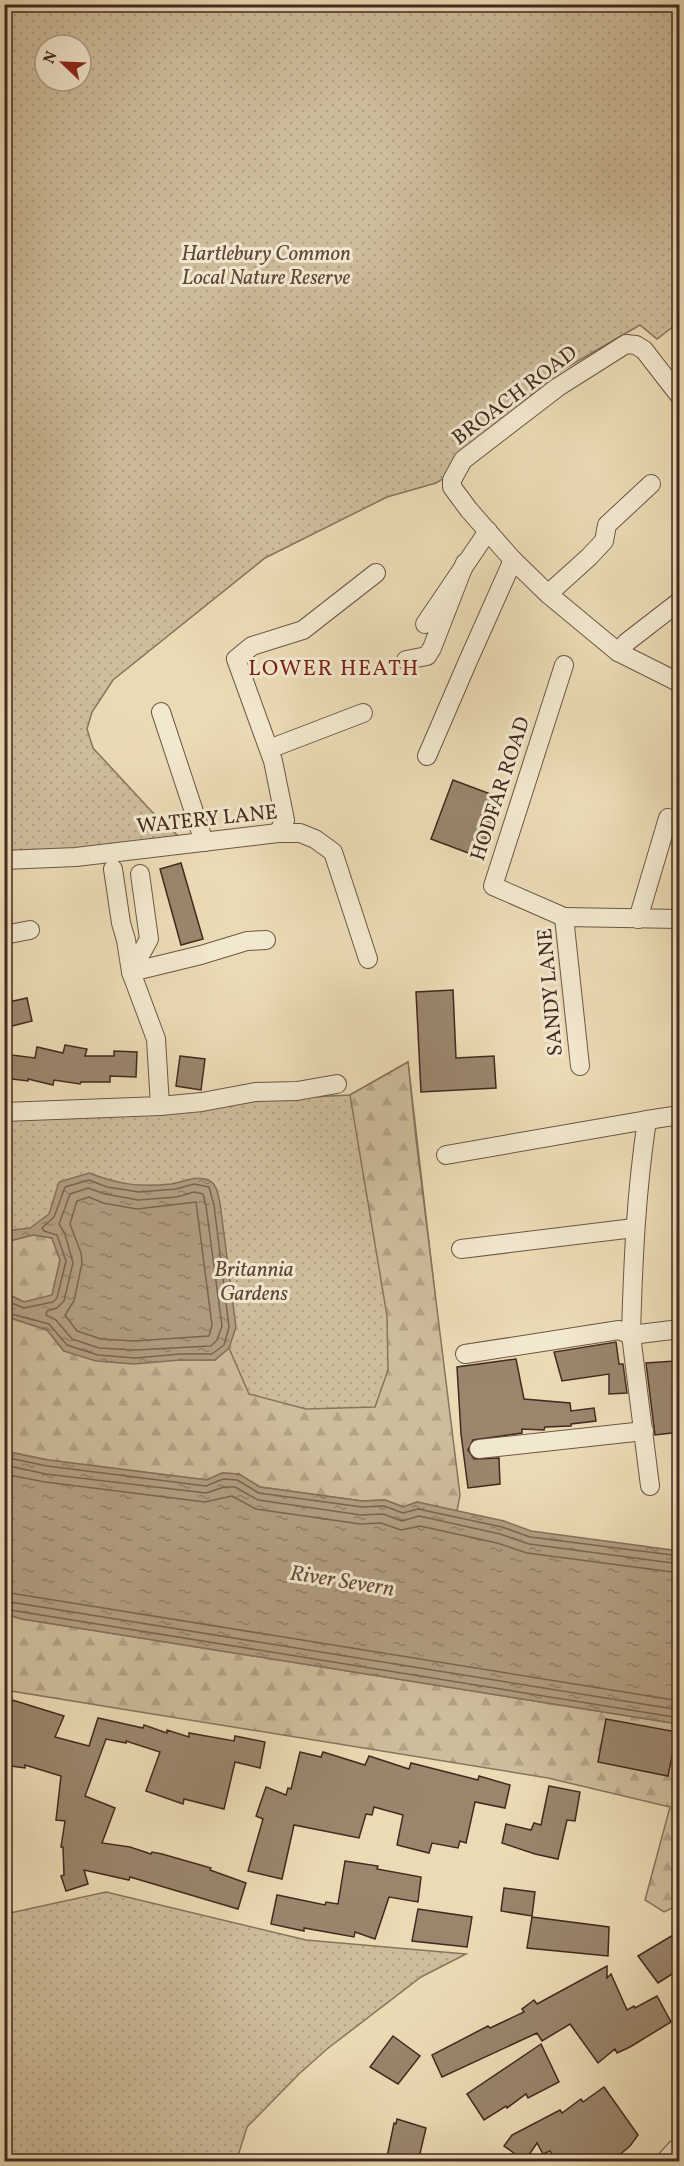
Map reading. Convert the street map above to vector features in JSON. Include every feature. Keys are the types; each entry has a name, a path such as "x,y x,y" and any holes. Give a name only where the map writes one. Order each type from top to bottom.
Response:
{"street":[{"name":"BROACH ROAD","path":"679,395 644,350 636,345 626,344 558,387 463,460 452,480 453,487 488,531 513,560 548,594 618,652 680,683"},
{"path":"548,594 604,541 607,525 651,484"},
{"path":"425,624 488,531"},
{"path":"427,756 513,560"},
{"path":"406,660 427,656 432,648 465,563"},
{"path":"278,833 285,820 273,760 236,659 252,646 303,630 376,573"},
{"path":"618,652 627,642 680,601"},
{"name":"HODFAR ROAD","path":"564,665 493,886 564,917"},
{"path":"161,712 204,842"},
{"path":"269,749 363,713"},
{"path":"638,919 668,818"},
{"name":"WATERY LANE","path":"4,860 76,857 278,833 300,833 315,839 333,852 368,959"},
{"path":"113,870 131,972 156,1039 160,1106"},
{"path":"131,972 149,939 140,874"},
{"name":"SANDY LANE","path":"580,1066 564,917 680,919"},
{"path":"4,935 30,930"},
{"path":"131,972 201,955 247,940 266,940"},
{"path":"4,1112 160,1106 202,1102 255,1092 297,1091 338,1084"},
{"path":"446,1155 680,1115"},
{"path":"647,1120 634,1228 631,1335 650,1486"},
{"path":"461,1249 634,1228"},
{"path":"465,1354 619,1330 631,1335 680,1329"},
{"path":"478,1449 644,1431"},
{"path":"664,2162 677,2148"}],"green space":[{"name":"Hartlebury Common Local Nature Reserve","path":"4,5 679,5 679,322 657,339 640,325 557,373 460,456 446,477 436,483 387,497 265,558 113,680 92,712 87,729 93,748 155,815 187,844 5,859"},
{"name":"Britannia Gardens","path":"408,1062 435,1294 444,1486 5,1430 4,1119 236,1101 350,1095"},
{"path":"408,1062 460,1495 457,1511 417,1502 404,1507 385,1500 362,1501 260,1487 239,1474 222,1473 207,1480 48,1460 5,1451 4,1316 47,1330 64,1351 180,1360 215,1360 229,1348 249,1394 306,1409 375,1407 388,1370 387,1316 350,1095"},
{"path":"33,1235 52,1238 60,1260 52,1296 24,1302 5,1293 5,1242"},
{"path":"4,1614 22,1619 679,1724 679,1905 664,1912 645,1900 670,1807 548,1778 5,1690"},
{"path":"106,1892 306,1940 466,1954 421,1977 327,2049 247,2127 238,2156 232,2161 5,2161 5,1914"}],"water":[{"path":"89,1173 120,1183 139,1185 171,1184 198,1178 208,1180 213,1184 220,1203 236,1327 229,1348 215,1360 134,1364 96,1361 64,1351 47,1330 5,1316 5,1293 24,1302 52,1295 60,1260 52,1238 33,1235 5,1242 5,1231 30,1228 49,1214 59,1182"},
{"name":"River Severn","path":"4,1451 48,1460 207,1480 222,1473 239,1474 260,1487 362,1501 385,1500 403,1507 417,1502 504,1521 531,1531 679,1551 679,1724 22,1619 5,1614"}],"building":[{"path":"453,780 501,798 479,857 431,839"},
{"path":"181,863 203,939 181,945 160,869"},
{"path":"453,990 456,1058 494,1056 496,1088 421,1092 416,992"},
{"path":"27,998 32,1021 8,1027 4,1003"},
{"path":"65,1045 87,1049 85,1056 114,1056 114,1051 137,1052 136,1077 110,1076 110,1082 81,1082 80,1084 54,1080 53,1085 28,1079 28,1081 4,1078 4,1054 35,1058 37,1047 63,1053"},
{"path":"180,1056 205,1059 201,1090 176,1086"},
{"path":"616,1342 619,1364 623,1364 627,1393 609,1394 609,1374 562,1381 554,1352"},
{"path":"516,1359 524,1399 570,1403 571,1411 594,1408 596,1421 571,1424 571,1426 545,1427 544,1430 522,1429 522,1433 473,1440 468,1450 474,1459 499,1458 500,1484 468,1488 461,1434 457,1367"},
{"path":"675,1361 677,1401 680,1401 680,1432 655,1435 646,1363"},
{"path":"9,1699 64,1716 55,1737 89,1746 98,1718 143,1728 144,1725 167,1733 167,1730 189,1737 189,1733 234,1741 235,1736 265,1742 260,1768 235,1762 224,1809 184,1799 183,1804 146,1791 160,1752 126,1741 126,1743 106,1739 85,1796 115,1808 102,1843 130,1847 151,1854 152,1852 162,1854 211,1868 210,1870 246,1883 238,1909 130,1877 129,1880 84,1870 88,1884 66,1891 61,1876 64,1875 63,1847 61,1847 65,1821 56,1820 61,1776 25,1765 25,1768 4,1765 4,1712"},
{"path":"606,1719 677,1732 668,1776 598,1762"},
{"path":"300,1752 321,1757 323,1752 365,1765 369,1756 409,1769 411,1763 478,1780 479,1776 510,1785 505,1808 475,1802 466,1843 460,1841 458,1848 432,1843 429,1853 397,1845 403,1815 374,1807 372,1815 366,1814 359,1838 294,1825 282,1879 248,1871 263,1819 256,1816 266,1787 286,1795 288,1788 291,1789"},
{"path":"549,1786 580,1792 575,1821 567,1820 558,1859 502,1843 506,1824 531,1830 534,1823 541,1825"},
{"path":"345,1861 378,1866 377,1869 421,1877 418,1902 389,1897 375,1939 355,1932 354,1937 304,1928 304,1931 271,1924 277,1895 325,1905 326,1902 338,1904"},
{"path":"504,1888 535,1892 532,1916 501,1911"},
{"path":"418,1909 472,1917 467,1947 412,1941"},
{"path":"532,1917 609,1927 608,1956 527,1948"},
{"path":"673,1935 680,1948 680,1969 658,1983 638,1956"},
{"path":"607,1966 607,1978 611,1974 627,2010 657,1996 671,2022 630,2047 617,2053 615,2049 598,2063 570,2024 542,2041 537,2033 442,2077 432,2055 488,2026 490,2028 524,2012 522,2009 534,2000 537,2004"},
{"path":"393,2036 420,2056 398,2084 370,2067"},
{"path":"541,2044 559,2082 528,2098 526,2094 507,2108 506,2106 484,2120 467,2094"},
{"path":"604,2087 638,2135 630,2146 611,2162 556,2162 550,2151 543,2154 537,2143 525,2161 504,2146 512,2135 560,2110 562,2113 581,2099 583,2102"},
{"path":"397,2119 426,2128 418,2162 386,2162 394,2123 396,2124"}],"district":[{"name":"LOWER HEATH","path":"334,669"}]}
